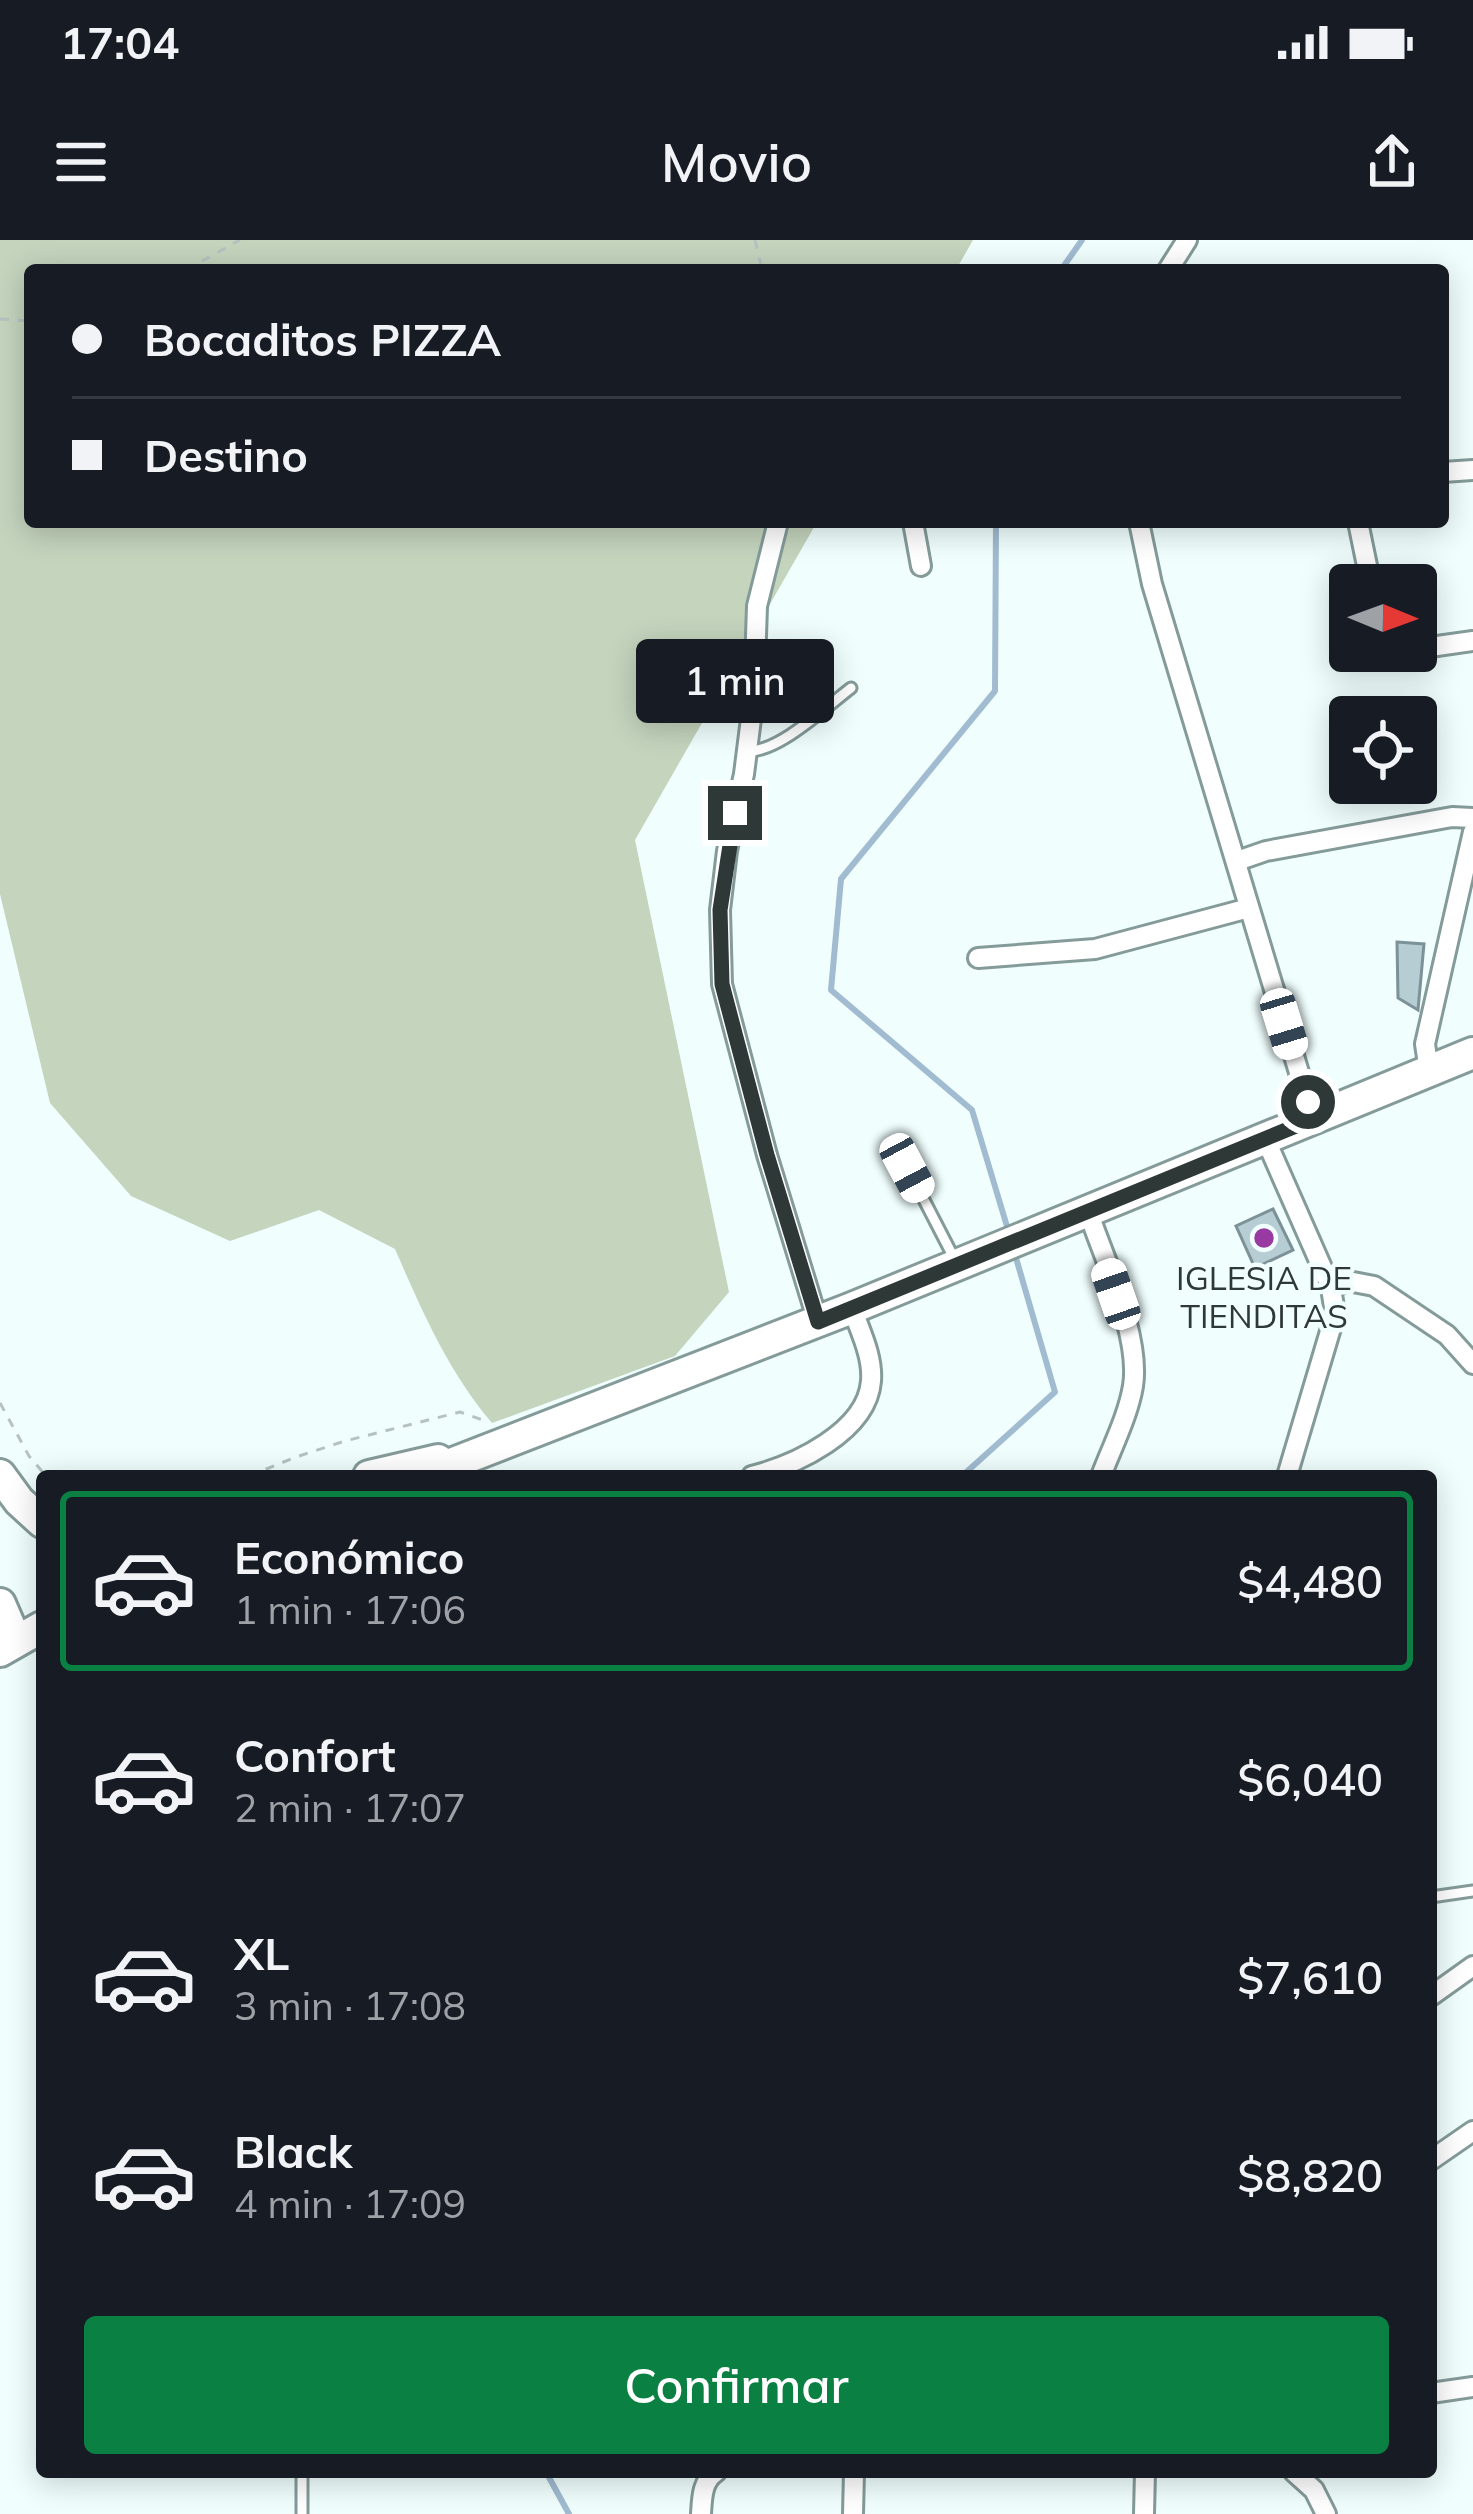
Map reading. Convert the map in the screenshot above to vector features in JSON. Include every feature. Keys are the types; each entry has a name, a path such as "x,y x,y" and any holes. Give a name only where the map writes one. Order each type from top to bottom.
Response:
{"main road":[{"path":"436,1470 853,1308 1473,1053"},
{"path":"393,1470 433,1460 462,1460"},
{"path":"0,1475 36,1517"},
{"path":"0,1604 19,1639"}],"street":[{"path":"777,528 758,606 754,694 727,851 720,910 722,984 818,1322"},
{"path":"914,528 921,566"},
{"path":"1139,528 1152,584 1313,1119"},
{"path":"1359,528 1367,564"},
{"path":"1437,646 1473,641"},
{"path":"1237,861 1265,851 1452,817 1473,818"},
{"path":"1429,1071 1425,1045 1473,832"},
{"path":"978,958 1095,950 1250,908"},
{"path":"1265,1138 1331,1288 1334,1306 1289,1470"},
{"path":"1088,1211 1130,1335 1134,1372 1129,1401 1103,1470"},
{"path":"1331,1288 1348,1281 1374,1286 1447,1335 1466,1342 1473,1364"},
{"path":"768,1470 806,1456 839,1433 868,1398 871,1366 853,1308"},
{"path":"1437,1992 1473,1966"},
{"path":"1437,2157 1473,2131"},
{"path":"1437,2392 1473,2387"},
{"path":"701,2514 708,2478"},
{"path":"853,2514 854,2478"},
{"path":"1144,2514 1145,2478"},
{"path":"1303,2478 1326,2514"}],"lane":[{"path":"746,752 774,745 851,688"},
{"path":"907,1168 971,1258"},
{"path":"1437,1896 1473,1891"},
{"path":"302,2478 302,2514"}],"path":[{"path":"197,264 240,240"},
{"path":"0,1402 41,1470"},
{"path":"263,1470 345,1441 460,1412 491,1423"}],"green space":[{"path":"0,240 973,240 959,264 24,264 24,528 814,528 635,840 729,1292 675,1356 492,1423 449,1361 395,1249 319,1210 230,1241 131,1196 50,1103 0,894"}],"building":[{"path":"1397,942 1424,944 1418,1010 1398,998"},
{"name":"IGLESIA DE TIENDITAS","path":"1273,1209 1293,1250 1255,1268 1236,1226"}],"waterway":[{"path":"1065,264 1082,240"},
{"path":"996,528 995,691 841,879 831,990 972,1110 1009,1233"},
{"path":"969,1470 1055,1392 1014,1251"},
{"path":"549,2478 569,2514"}],"place":[{"name":"IGLESIA DE TIENDITAS","path":"1264,1238"}],"route":[{"path":"735,813 720,910 722,984 818,1322 1313,1119 1308,1102"}]}
